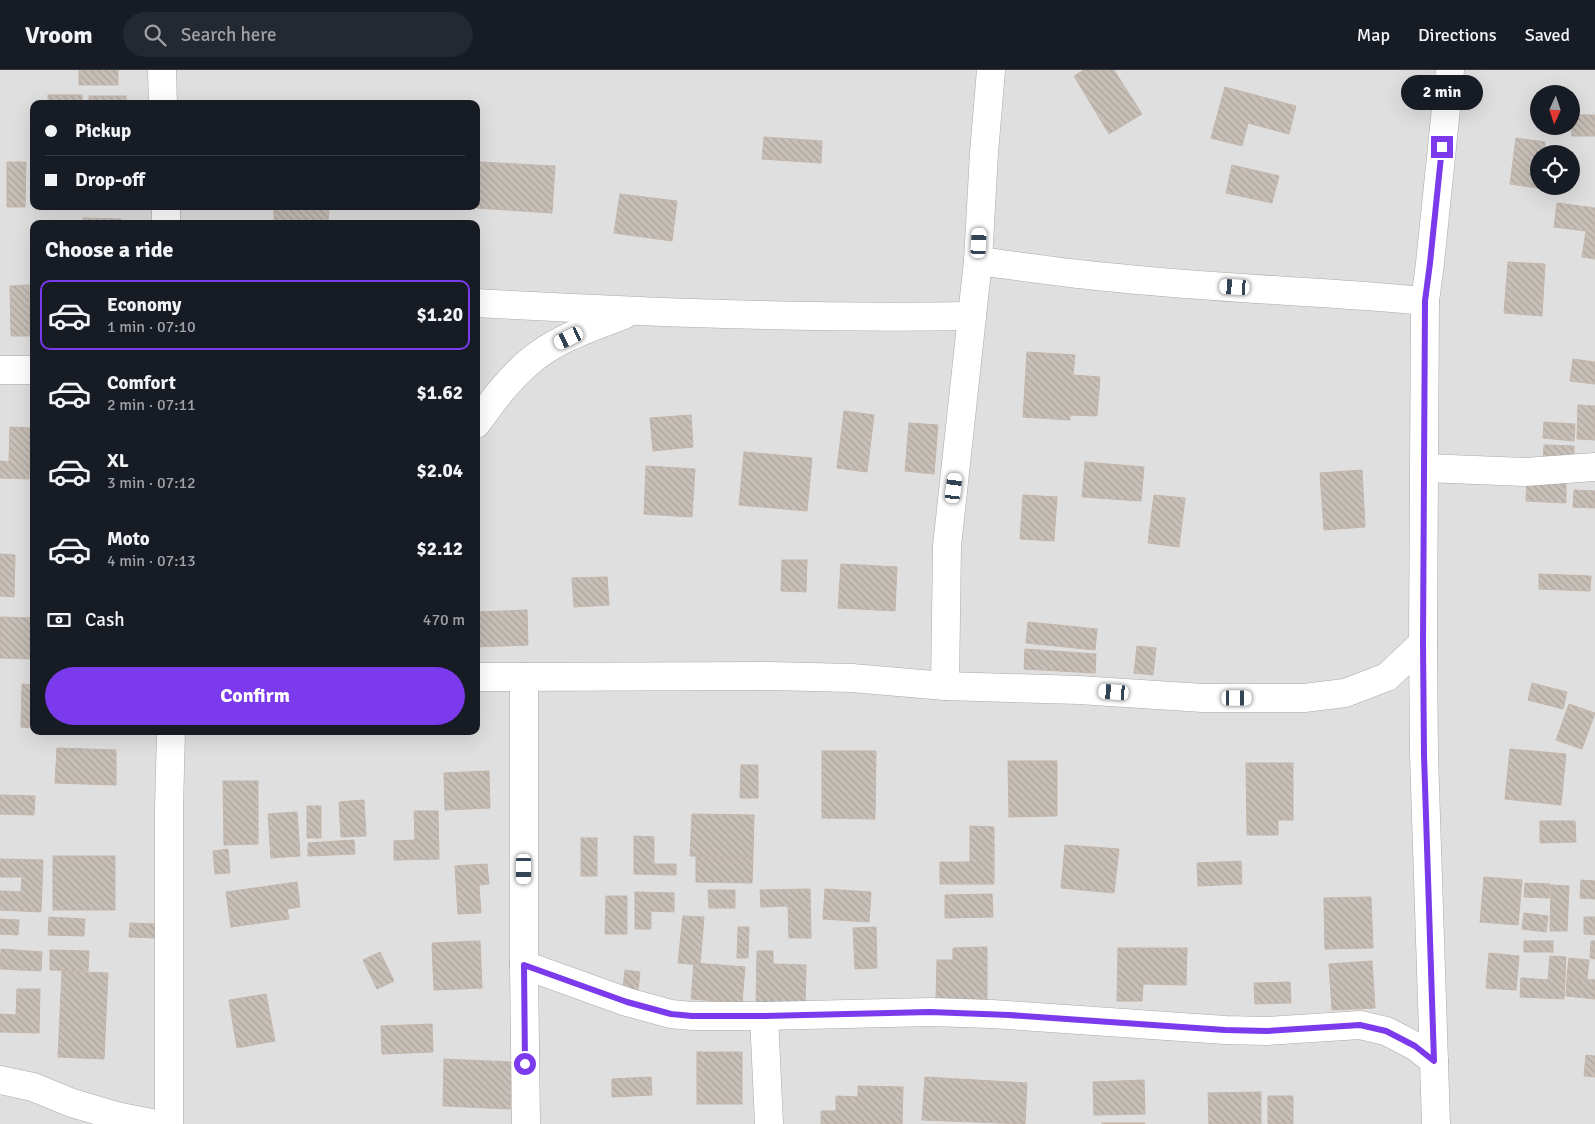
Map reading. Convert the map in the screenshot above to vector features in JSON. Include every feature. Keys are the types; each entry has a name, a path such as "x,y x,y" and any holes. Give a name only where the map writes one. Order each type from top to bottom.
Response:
{"street":[{"path":"162,70 163,100"},
{"path":"945,686 947,546 978,261 984,153 992,70"},
{"path":"1436,1124 1424,755 1425,301 1450,70"},
{"path":"978,261 1117,278 1196,285 1368,295 1425,301"},
{"path":"480,303 633,312 881,318 972,316"},
{"path":"480,419 506,384 530,361 551,347 586,329 633,312"},
{"path":"0,370 30,370"},
{"path":"1425,468 1525,472 1595,468"},
{"path":"480,677 770,676 852,678 945,686 1078,690 1203,698 1304,698 1345,693 1387,676 1423,643"},
{"path":"524,677 526,1124"},
{"path":"169,1124 169,808 171,735"},
{"path":"524,965 627,1002 671,1014 692,1016 764,1016 930,1012 1267,1031 1360,1025 1386,1031 1415,1046 1434,1061"},
{"path":"764,1016 769,1124"},
{"path":"0,1080 33,1086 72,1103 116,1116 156,1124"}],"shaded area":[{"path":"0,70 1595,70 1595,1124 0,1124"}],"building":[{"path":"79,70 118,70 118,85 79,85"},
{"path":"1084,70 1114,70 1142,114 1109,134 1074,76"},
{"path":"1225,87 1296,106 1289,134 1248,123 1242,146 1211,138"},
{"path":"48,95 82,95 82,100 48,100"},
{"path":"89,96 126,96 126,100 89,100"},
{"path":"1580,115 1595,115 1595,136 1572,136 1580,135"},
{"path":"764,137 822,141 821,163 762,159"},
{"path":"1516,138 1545,142 1545,145 1530,145 1530,187 1510,184"},
{"path":"7,162 26,162 25,207 7,207"},
{"path":"480,162 555,166 552,213 480,208"},
{"path":"1232,165 1279,176 1272,203 1226,193"},
{"path":"620,194 677,201 672,241 614,233"},
{"path":"1557,203 1595,208 1595,259 1582,257 1586,231 1554,227"},
{"path":"274,210 329,210 328,220 274,220"},
{"path":"83,218 121,219 121,220 83,220"},
{"path":"1508,262 1545,264 1542,316 1504,313"},
{"path":"29,285 30,336 11,336 10,286"},
{"path":"1027,352 1075,355 1073,375 1100,377 1097,416 1070,415 1070,420 1023,417"},
{"path":"1573,359 1595,362 1595,384 1570,381"},
{"path":"1578,405 1595,406 1595,440 1577,439"},
{"path":"844,411 874,415 867,472 837,468"},
{"path":"691,415 693,447 653,451 650,418"},
{"path":"1544,422 1575,424 1574,441 1543,438"},
{"path":"909,423 938,425 934,474 905,471"},
{"path":"10,427 30,428 29,479 0,478 0,461 9,462"},
{"path":"1544,445 1574,446 1574,468 1543,466"},
{"path":"744,452 812,458 807,511 739,505"},
{"path":"1085,462 1144,467 1141,501 1082,497"},
{"path":"646,466 695,469 692,517 644,514"},
{"path":"1362,470 1365,527 1324,530 1320,473"},
{"path":"1527,478 1566,480 1566,503 1526,501"},
{"path":"1574,490 1595,491 1595,508 1573,507"},
{"path":"1023,495 1057,497 1054,541 1020,539"},
{"path":"1154,495 1185,498 1179,547 1148,543"},
{"path":"0,554 15,555 14,597 0,596"},
{"path":"782,560 807,560 806,592 781,591"},
{"path":"841,564 897,567 895,611 838,608"},
{"path":"1539,574 1591,576 1590,591 1539,589"},
{"path":"607,577 609,605 574,607 572,578"},
{"path":"527,610 528,645 480,647 480,612"},
{"path":"0,617 30,618 30,659 0,658"},
{"path":"1028,622 1097,629 1095,650 1026,643"},
{"path":"1137,646 1156,648 1153,675 1134,673"},
{"path":"1025,649 1096,654 1095,673 1024,669"},
{"path":"1532,683 1567,692 1563,709 1528,700"},
{"path":"22,684 30,685 30,728 21,727"},
{"path":"1569,704 1595,713 1582,749 1556,740"},
{"path":"57,748 116,750 116,785 55,783"},
{"path":"1510,749 1566,754 1561,805 1505,799"},
{"path":"822,751 876,751 875,819 822,818"},
{"path":"1008,761 1057,761 1057,816 1009,817"},
{"path":"1246,763 1293,763 1293,820 1278,820 1278,835 1247,835"},
{"path":"741,765 758,765 758,798 740,798"},
{"path":"489,771 490,808 445,810 444,773"},
{"path":"223,781 258,781 258,844 224,845"},
{"path":"0,795 35,796 34,815 0,814"},
{"path":"364,800 366,836 341,837 339,802"},
{"path":"307,806 321,806 321,838 307,838"},
{"path":"414,811 438,811 439,859 394,860 394,841 415,840"},
{"path":"297,812 300,856 271,858 268,814"},
{"path":"692,814 754,815 753,857 690,856"},
{"path":"1540,821 1575,821 1576,842 1540,843"},
{"path":"970,826 994,827 994,884 940,884 940,862 970,862"},
{"path":"634,836 654,837 654,864 676,864 676,875 634,874"},
{"path":"581,838 597,838 597,876 581,876"},
{"path":"354,840 355,854 308,856 308,843"},
{"path":"1065,845 1119,849 1114,893 1061,888"},
{"path":"228,849 230,873 215,874 213,851"},
{"path":"53,856 115,856 115,910 53,910"},
{"path":"696,856 753,857 752,883 696,882"},
{"path":"0,859 43,860 41,912 0,910 0,891 21,892 22,877 0,877"},
{"path":"1241,861 1242,884 1198,886 1197,863"},
{"path":"487,864 489,884 479,885 481,913 458,914 455,866"},
{"path":"1484,877 1522,880 1518,925 1480,922"},
{"path":"1581,880 1595,881 1595,899 1580,898"},
{"path":"297,882 300,907 287,909 289,919 231,927 226,892"},
{"path":"1525,883 1550,884 1549,898 1524,897"},
{"path":"1551,885 1569,886 1567,931 1550,931"},
{"path":"810,889 811,938 789,938 788,906 761,907 760,890"},
{"path":"825,889 871,892 869,922 823,919"},
{"path":"708,890 735,890 735,908 709,908"},
{"path":"635,892 674,893 674,912 651,911 651,929 635,929"},
{"path":"992,894 993,917 945,918 945,895"},
{"path":"606,896 627,896 627,934 605,934"},
{"path":"1371,897 1373,948 1325,949 1324,898"},
{"path":"1524,913 1548,916 1546,932 1522,929"},
{"path":"683,916 704,917 700,965 678,963"},
{"path":"49,917 85,919 84,936 48,935"},
{"path":"1584,917 1595,917 1595,935 1584,934"},
{"path":"0,919 19,920 18,935 0,934"},
{"path":"130,923 157,924 156,938 129,937"},
{"path":"738,927 749,927 748,958 737,958"},
{"path":"876,927 877,968 855,969 853,928"},
{"path":"480,941 482,988 434,990 432,943"},
{"path":"1524,941 1553,941 1553,952 1524,952"},
{"path":"1591,941 1595,941 1595,959 1590,958"},
{"path":"987,947 987,1000 936,999 937,960 953,960 953,948"},
{"path":"1118,948 1187,948 1186,985 1143,984 1142,1001 1117,1001"},
{"path":"1,949 42,952 41,971 0,969"},
{"path":"50,950 89,951 88,971 50,970"},
{"path":"757,951 773,951 773,964 806,965 805,1008 756,1007"},
{"path":"380,952 394,981 377,989 363,960"},
{"path":"1489,953 1519,956 1516,990 1486,988"},
{"path":"1550,956 1566,957 1564,999 1520,997 1521,978 1548,980"},
{"path":"1569,958 1589,960 1587,979 1567,977"},
{"path":"1372,961 1375,1008 1332,1010 1329,964"},
{"path":"694,963 745,967 742,1003 691,999"},
{"path":"625,970 640,972 638,990 623,988"},
{"path":"62,971 108,973 104,1059 58,1057"},
{"path":"1567,978 1595,980 1595,999 1566,996"},
{"path":"1290,982 1291,1003 1255,1004 1254,983"},
{"path":"17,989 40,989 39,1033 0,1032 0,1014 16,1015"},
{"path":"266,994 275,1041 237,1048 229,1000"},
{"path":"432,1024 433,1052 382,1054 381,1026"},
{"path":"697,1052 742,1052 742,1104 697,1104"},
{"path":"1586,1055 1595,1056 1595,1077 1584,1076"},
{"path":"444,1059 512,1062 510,1109 443,1106"},
{"path":"651,1077 652,1095 612,1097 612,1079"},
{"path":"925,1077 1027,1083 1025,1124 922,1120"},
{"path":"1144,1080 1145,1114 1094,1115 1093,1082"},
{"path":"858,1086 903,1087 902,1124 821,1124 821,1111 836,1111 836,1096 858,1097"},
{"path":"1261,1092 1261,1124 1209,1124 1208,1093"},
{"path":"1268,1096 1293,1096 1293,1124 1268,1124"},
{"path":"1145,1123 1145,1124 1102,1124"}],"route":[{"path":"525,1064 524,965 627,1002 671,1014 692,1016 764,1016 930,1012 1267,1031 1360,1025 1386,1031 1415,1046 1434,1061 1424,755 1425,301 1442,147"}]}
